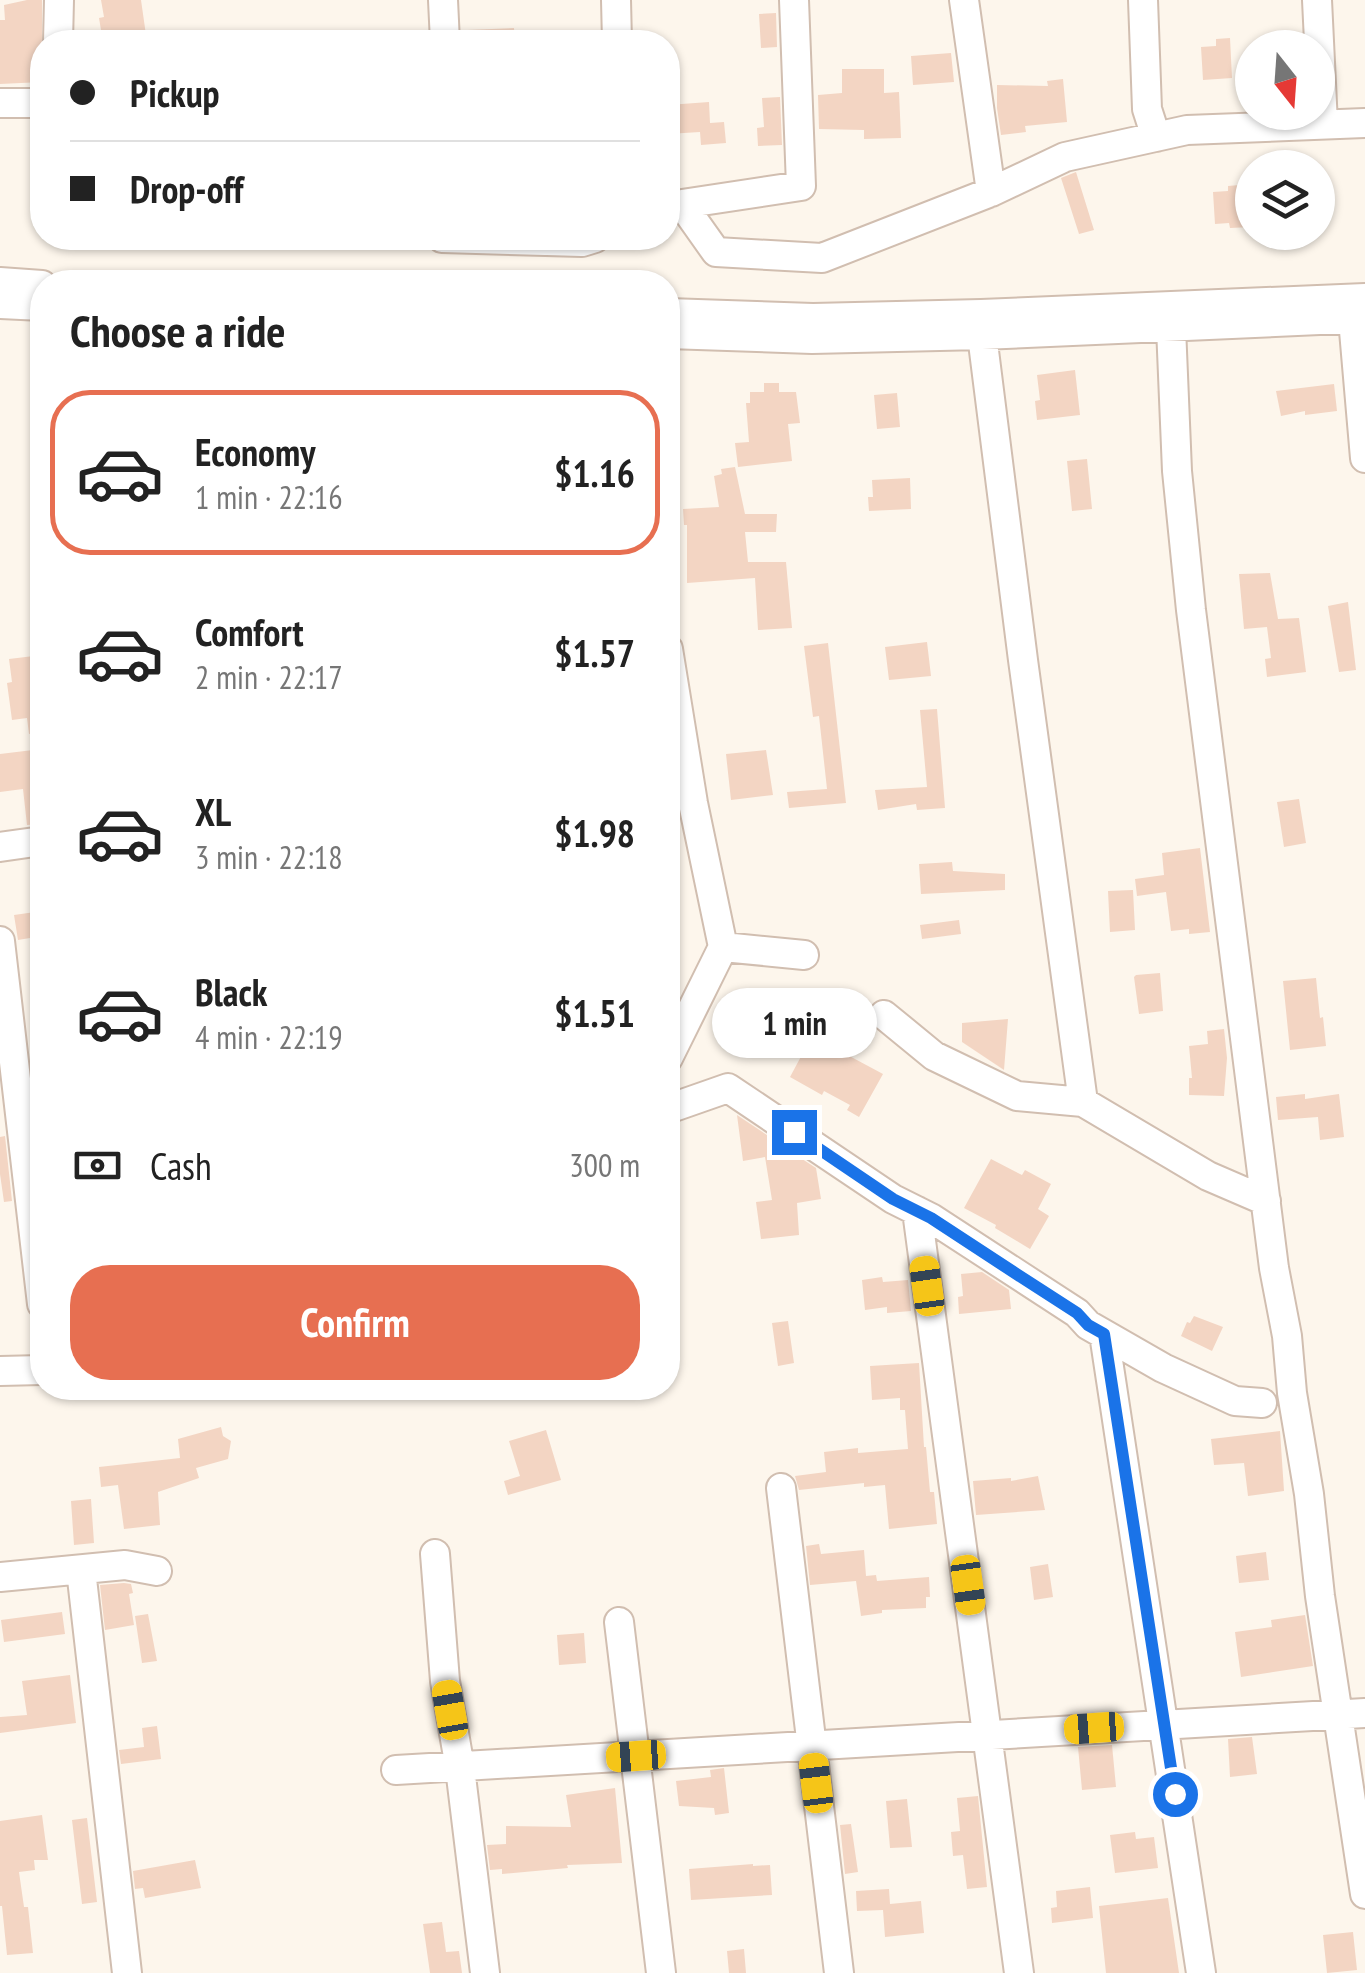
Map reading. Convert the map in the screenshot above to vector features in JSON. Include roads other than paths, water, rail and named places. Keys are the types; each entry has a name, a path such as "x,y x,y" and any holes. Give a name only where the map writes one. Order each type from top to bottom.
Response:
{"street":[{"path":"58,30 59,0"},
{"path":"444,0 445,30"},
{"path":"616,0 617,30"},
{"path":"680,206 801,186 794,0"},
{"path":"964,0 991,192"},
{"path":"1143,0 1148,109 1156,137"},
{"path":"1316,0 1318,30"},
{"path":"0,103 30,103"},
{"path":"1335,124 1365,123"},
{"path":"680,212 716,252 822,258 991,192 1065,157 1188,130 1235,128"},
{"path":"0,282 30,283"},
{"path":"0,304 30,305"},
{"path":"680,312 812,318 1361,312"},
{"path":"680,334 812,339 982,335 1170,327 1361,312"},
{"path":"1361,312 1365,458"},
{"path":"1170,327 1177,470 1191,610 1274,1268 1310,1494 1320,1596 1352,1714 1365,1894"},
{"path":"982,335 1082,1102"},
{"path":"680,722 723,947 680,1034"},
{"path":"0,847 30,843"},
{"path":"0,941 30,1200"},
{"path":"723,947 804,955"},
{"path":"884,1014 934,1056 1017,1096 1082,1102 1208,1176 1266,1202"},
{"path":"680,1105 728,1088 893,1199 1077,1313 1088,1325 1163,1368 1236,1401 1262,1403"},
{"path":"917,1211 1018,1973"},
{"path":"1104,1334 1201,1973"},
{"path":"0,1371 30,1370"},
{"path":"780,1488 840,1973"},
{"path":"435,1554 445,1681 486,1973"},
{"path":"0,1578 125,1565 157,1570"},
{"path":"81,1570 127,1973"},
{"path":"619,1622 662,1973"},
{"path":"396,1770 1352,1714"}]}
